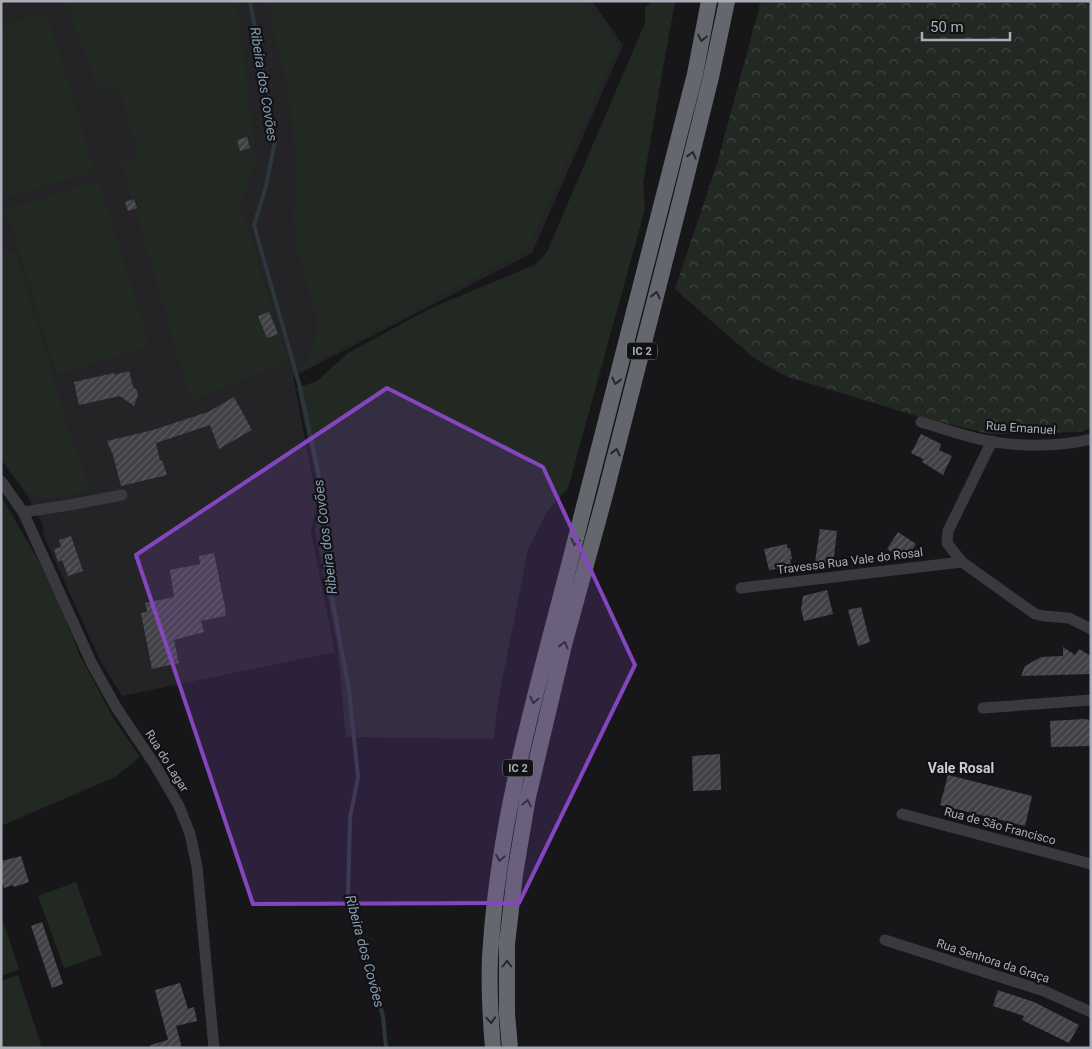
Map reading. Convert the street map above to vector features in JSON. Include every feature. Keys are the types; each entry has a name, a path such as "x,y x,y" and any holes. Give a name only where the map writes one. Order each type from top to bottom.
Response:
{"highway":[{"name":"IC 2","path":"493,1048 490,1015 490,945 498,867 510,799 547,643 695,74 709,1"},
{"name":"IC 2","path":"510,1048 507,1014 507,944 516,865 528,797 564,645 604,500 680,202 711,78 727,1"}],"street":[{"name":"Rua Emanuel","path":"921,422 992,441 1059,444 1091,439"},
{"path":"992,441 948,531 947,543 962,562 1035,614 1069,618 1091,629"},
{"name":"Rua do Lagar","path":"1,481 23,512 92,664 116,707 155,765 179,806 190,834 197,866 214,1048"},
{"path":"23,512 122,495"},
{"name":"Travessa Rua Vale do Rosal","path":"741,588 962,562"},
{"path":"983,708 1091,700"},
{"name":"Rua de São Francisco","path":"902,814 1091,864"},
{"name":"Rua Senhora da Graça","path":"885,940 1044,991 1091,1012"}],"highlighted area":[{"path":"387,388 543,467 635,665 519,903 253,904 136,555"}],"shaded area":[{"path":"1,1 592,1 623,45 532,253 293,377 317,501 311,532 335,652 122,696 100,660 43,534 43,525 27,495 1,460"}],"green space":[{"path":"65,1 236,1 254,135 255,165 239,209 246,220 271,309 289,361 191,402 136,213 140,212 136,196 131,197 121,162 139,157 118,88 99,93"},
{"path":"267,1 582,1 619,45 528,249 292,375 302,367 313,349 317,320 295,245 293,217 295,163 290,102"},
{"path":"652,1 675,1 643,183 645,209 568,488 546,513 528,550 498,701 494,739 346,737 338,651 315,531 321,501 297,388 317,381 348,353 429,309 536,264 547,252 645,23 645,8"},
{"path":"761,1 1091,1 1091,428 1079,432 990,434 920,417 785,376 754,358 675,289 717,164"},
{"path":"47,12 95,171 3,199 1,193 1,26"},
{"path":"99,180 150,346 57,375 6,209"},
{"path":"13,252 16,254 70,433 91,490 48,499 28,494 1,458 1,255"},
{"path":"1,496 37,558 64,614 79,654 114,719 140,757 115,777 1,826"},
{"path":"76,882 102,955 64,968 38,896"},
{"path":"1,916 19,969 1,976"},
{"path":"18,975 42,1048 1,1048 1,981"}],"building":[{"path":"247,137 250,148 240,151 237,140"},
{"path":"134,199 137,208 128,211 125,202"},
{"path":"269,312 278,334 267,338 258,316"},
{"path":"129,371 133,387 137,390 138,395 134,406 120,396 79,405 74,382"},
{"path":"234,397 252,430 219,449 210,425 156,443 160,461 162,460 167,475 121,486 113,455 107,441 153,430 208,412"},
{"path":"921,434 941,444 939,450 952,456 943,475 922,462 923,459 911,453"},
{"path":"820,529 837,531 833,564 815,562"},
{"path":"898,532 916,544 905,560 887,549"},
{"path":"71,536 83,571 68,576 62,560 58,562 54,549 61,547 59,540"},
{"path":"787,544 787,548 790,548 792,568 778,571 777,569 769,570 764,549"},
{"path":"214,553 226,612 225,616 201,621 204,632 174,640 179,663 152,669 141,613 147,612 145,603 174,597 170,570 200,564 199,556"},
{"path":"827,590 833,614 804,621 801,609 803,596"},
{"path":"861,607 870,642 858,646 848,610"},
{"path":"1063,647 1075,655 1079,649 1091,656 1091,674 1021,676 1025,666 1041,657 1063,656"},
{"path":"1091,720 1091,746 1051,747 1050,721"},
{"path":"720,754 721,790 693,791 692,756"},
{"path":"948,775 1032,796 1025,826 940,805"},
{"path":"21,856 29,882 4,888 1,880 1,861"},
{"path":"42,922 63,984 52,988 31,926"},
{"path":"180,983 188,1009 194,1007 197,1021 176,1026 182,1048 150,1048 150,1045 168,1040 155,990"},
{"path":"998,990 1034,1002 1079,1025 1069,1043 1022,1020 1024,1016 993,1006"}],"waterway":[{"name":"Ribeira dos Covões","path":"250,1 275,141 266,186 254,225 300,387 324,500 331,592 349,690 358,777 350,818 348,898 383,1016 386,1048"}],"district":[{"name":"Vale Rosal","path":"961,768"}]}
